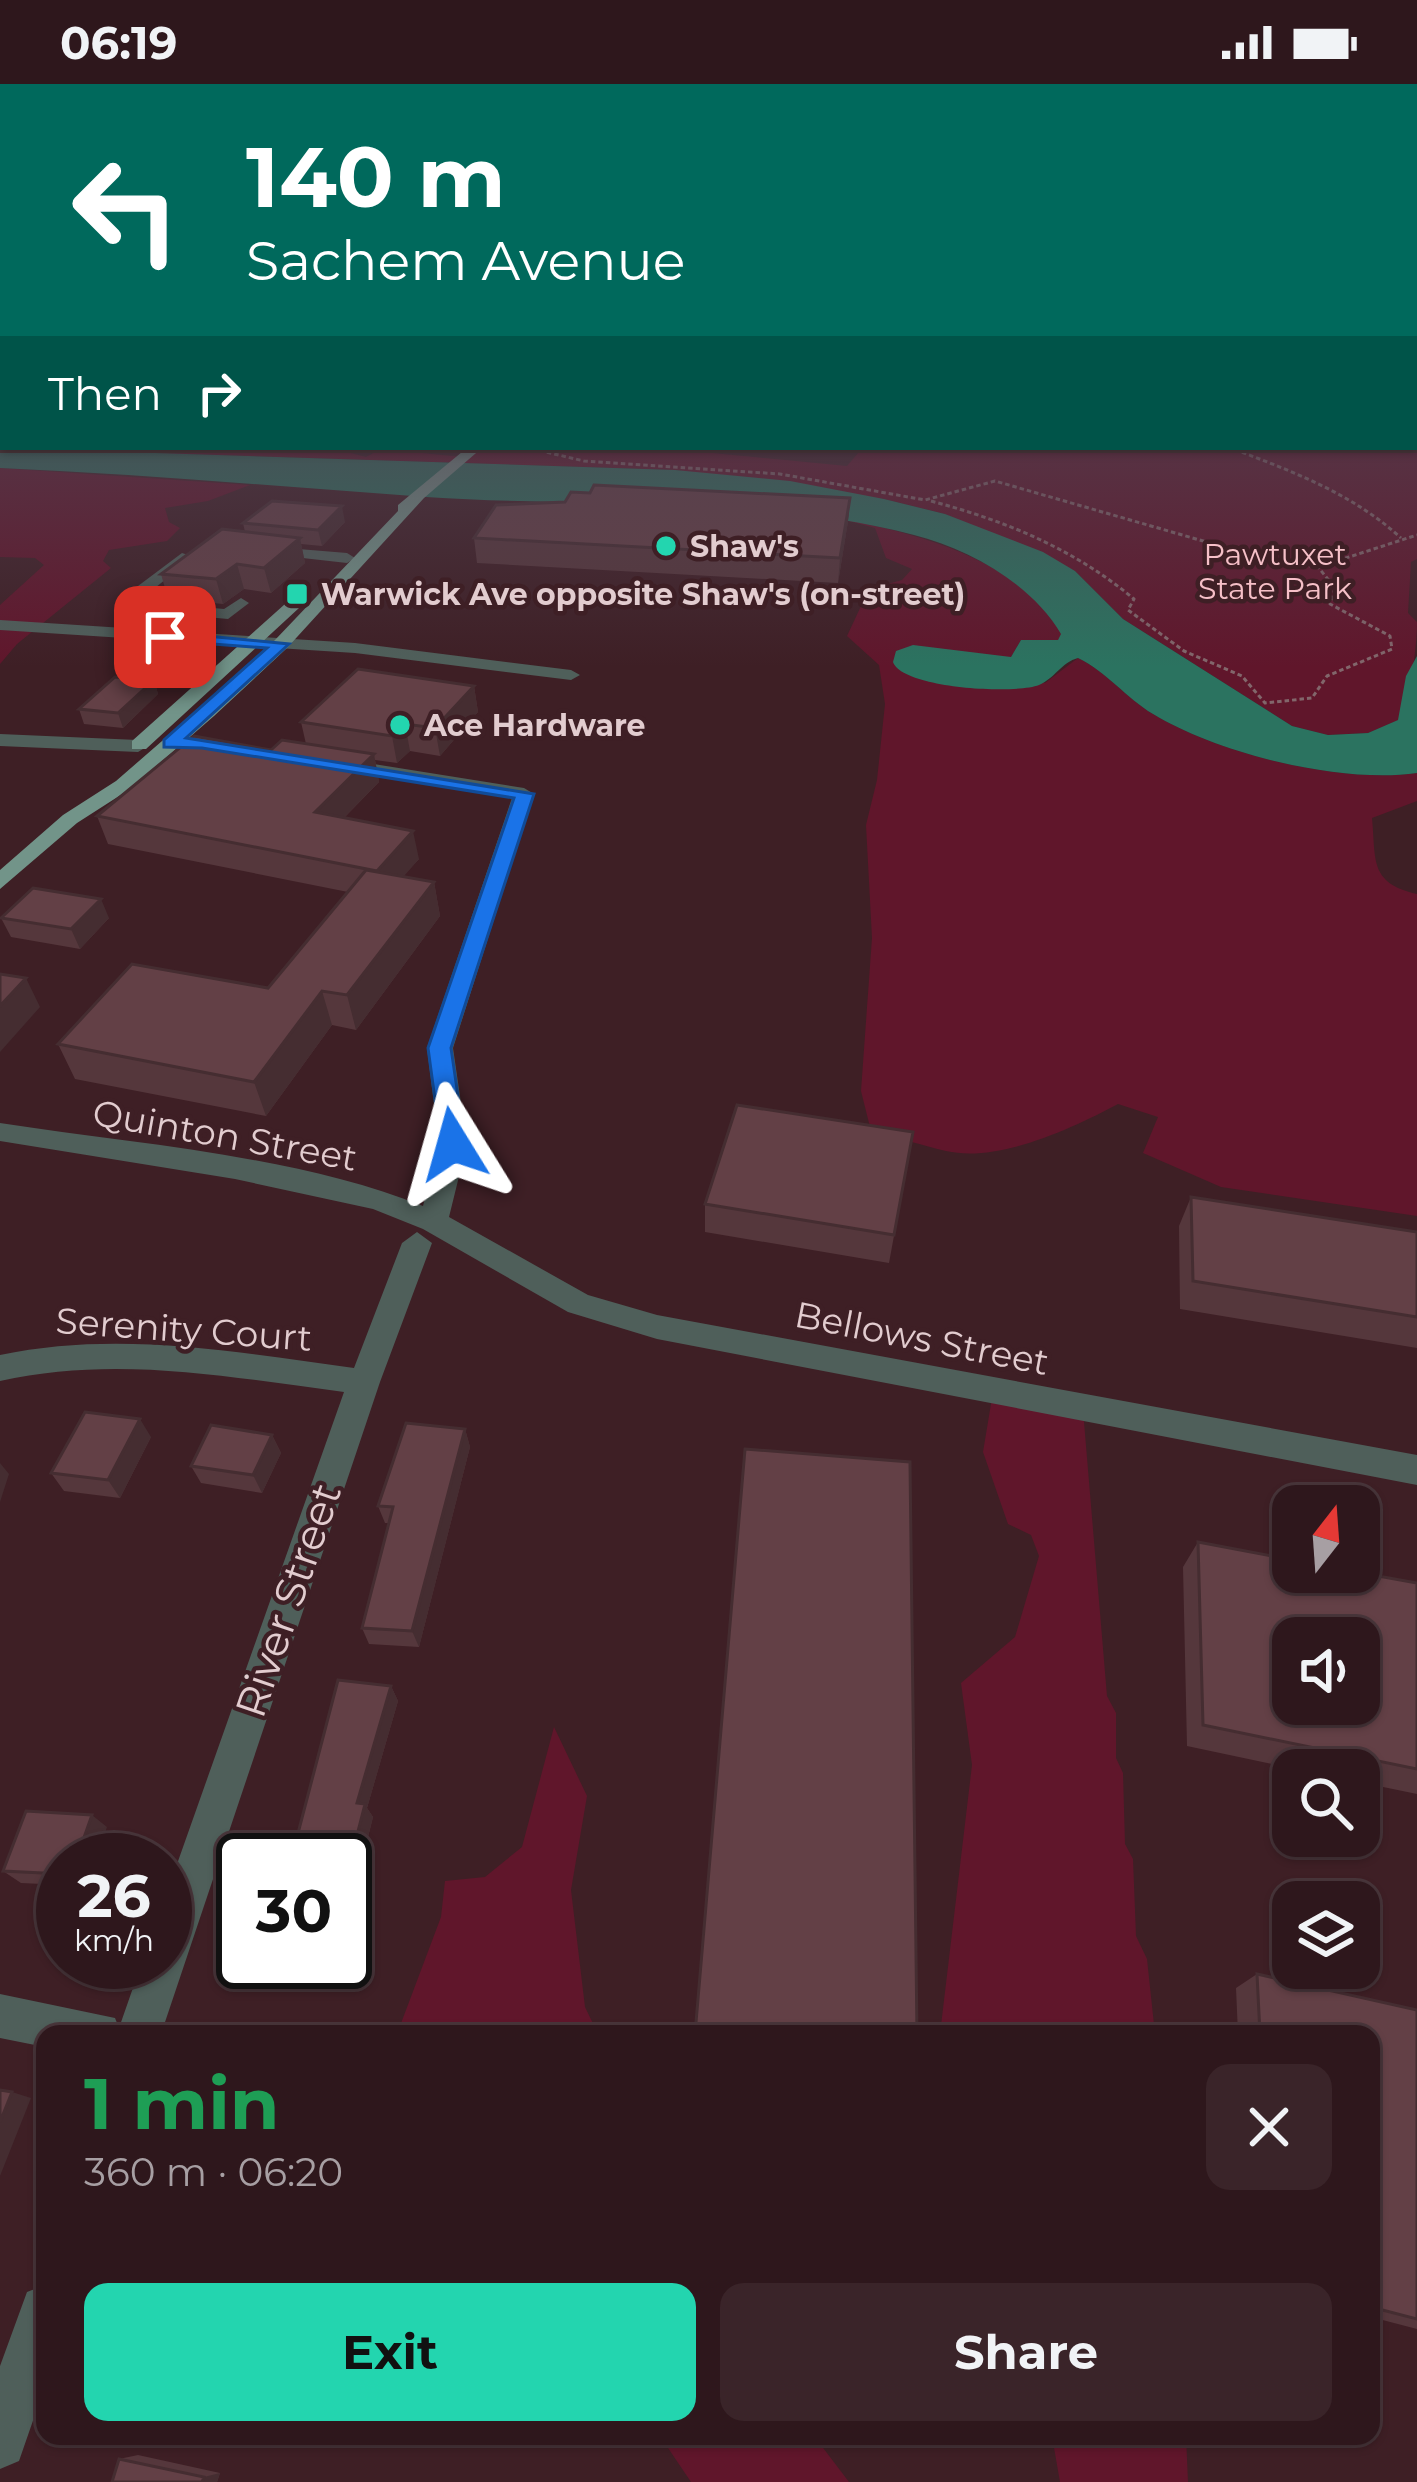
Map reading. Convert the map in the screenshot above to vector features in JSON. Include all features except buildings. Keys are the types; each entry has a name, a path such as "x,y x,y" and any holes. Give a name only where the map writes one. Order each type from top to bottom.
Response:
{"main road":[{"path":"70,819 77,800 468,454"},
{"path":"0,882 70,819 110,796 281,644 419,498"}],"street":[{"path":"254,547 347,557"},
{"path":"94,632 182,558"},
{"path":"124,605 228,614 241,603"},
{"path":"316,606 320,621 355,648"},
{"path":"165,637 190,610"},
{"path":"0,625 355,648 571,675"},
{"path":"246,676 282,662 355,648"},
{"path":"0,740 138,746"},
{"path":"170,744 202,743"},
{"name":"River Street","path":"192,1882 364,1382 425,1232 453,1144 440,1048 524,794 323,762"},
{"name":"Quinton Street","path":"0,1132 235,1169 379,1200 425,1232"},
{"name":"Bellows Street","path":"425,1232 579,1304 656,1328 1417,1470"},
{"name":"Serenity Court","path":"0,1368 50,1353 169,1359 364,1382"},
{"name":"River Street","path":"143,2025 155,1989"},
{"path":"0,2016 50,2025"},
{"path":"0,2442 36,2336"}],"path":[{"path":"538,450 584,461 779,474 925,500 1001,520 1081,558 1134,598 1128,610 1184,651 1242,676 1265,703 1312,698 1327,676 1392,649 1390,636 1330,604 1335,588 1319,576 1318,568"},
{"path":"1236,450 1297,473 1376,515 1401,538"},
{"path":"925,500 995,481 1268,560 1318,568 1360,558 1417,535"}],"green space":[{"name":"Pawtuxet State Park","path":"61,450 339,450 366,457 391,450 463,457 473,450 682,450 847,466 859,452 854,450 1417,450 1417,559 1411,562 1408,613 1417,622 1414,659 1399,720 1368,733 1328,735 1292,726 1123,619 1075,571 945,514 884,499 675,470"},
{"path":"0,468 250,485 208,501 165,508 169,522 180,528 167,541 109,550 103,561 111,568 17,644 0,664 0,605 44,565 35,558 0,557"},
{"path":"819,513 921,538 986,564 1015,582 1062,634 1058,640 1021,640 1011,657 994,657 1045,683 1078,658 1153,714 1211,742 1317,770 1417,773 1417,801 1372,818 1378,868 1390,883 1417,894 1417,1216 1221,1187 1143,1153 1158,1117 1118,1104 1058,1133 989,1152 946,1151 872,1135 861,1091 872,938 866,825 877,780 885,704 879,665 847,636 869,589 902,580 912,569 886,558 875,528"},
{"path":"993,1392 1083,1410 1107,1696 1116,1713 1116,1758 1123,1773 1125,1844 1133,1859 1136,1936 1147,1959 1154,2025 941,2025 972,1765 961,1683 1015,1637 1039,1556 1031,1535 1008,1524 983,1452"},
{"path":"554,1727 587,1796 571,1890 585,2007 594,2025 400,2025 441,1917 445,1881 485,1877 522,1847"},
{"path":"666,2445 821,2445 849,2482 691,2482"},
{"path":"1054,2445 1186,2445 1188,2482 1060,2482"}],"shaded area":[{"path":"0,450 61,450 675,470 790,481 884,499 945,514 1043,552 1075,571 1123,619 1292,726 1328,735 1368,733 1398,720 1406,676 1417,656 1417,773 1317,770 1211,742 1153,714 1078,658 1039,685 1026,688 960,687 916,678 893,662 896,651 913,645 1011,657 1021,640 1058,640 1061,634 1034,599 977,559 914,535 854,522 732,507 426,497 0,468"}],"place":[{"name":"Shaw's","path":"666,546"},
{"name":"Warwick Ave opposite Shaw's (on-street)","path":"297,594"},
{"name":"Ace Hardware","path":"400,725"}],"route":[{"path":"165,637 281,644 170,744 202,743 524,794 440,1048 453,1144"}]}
